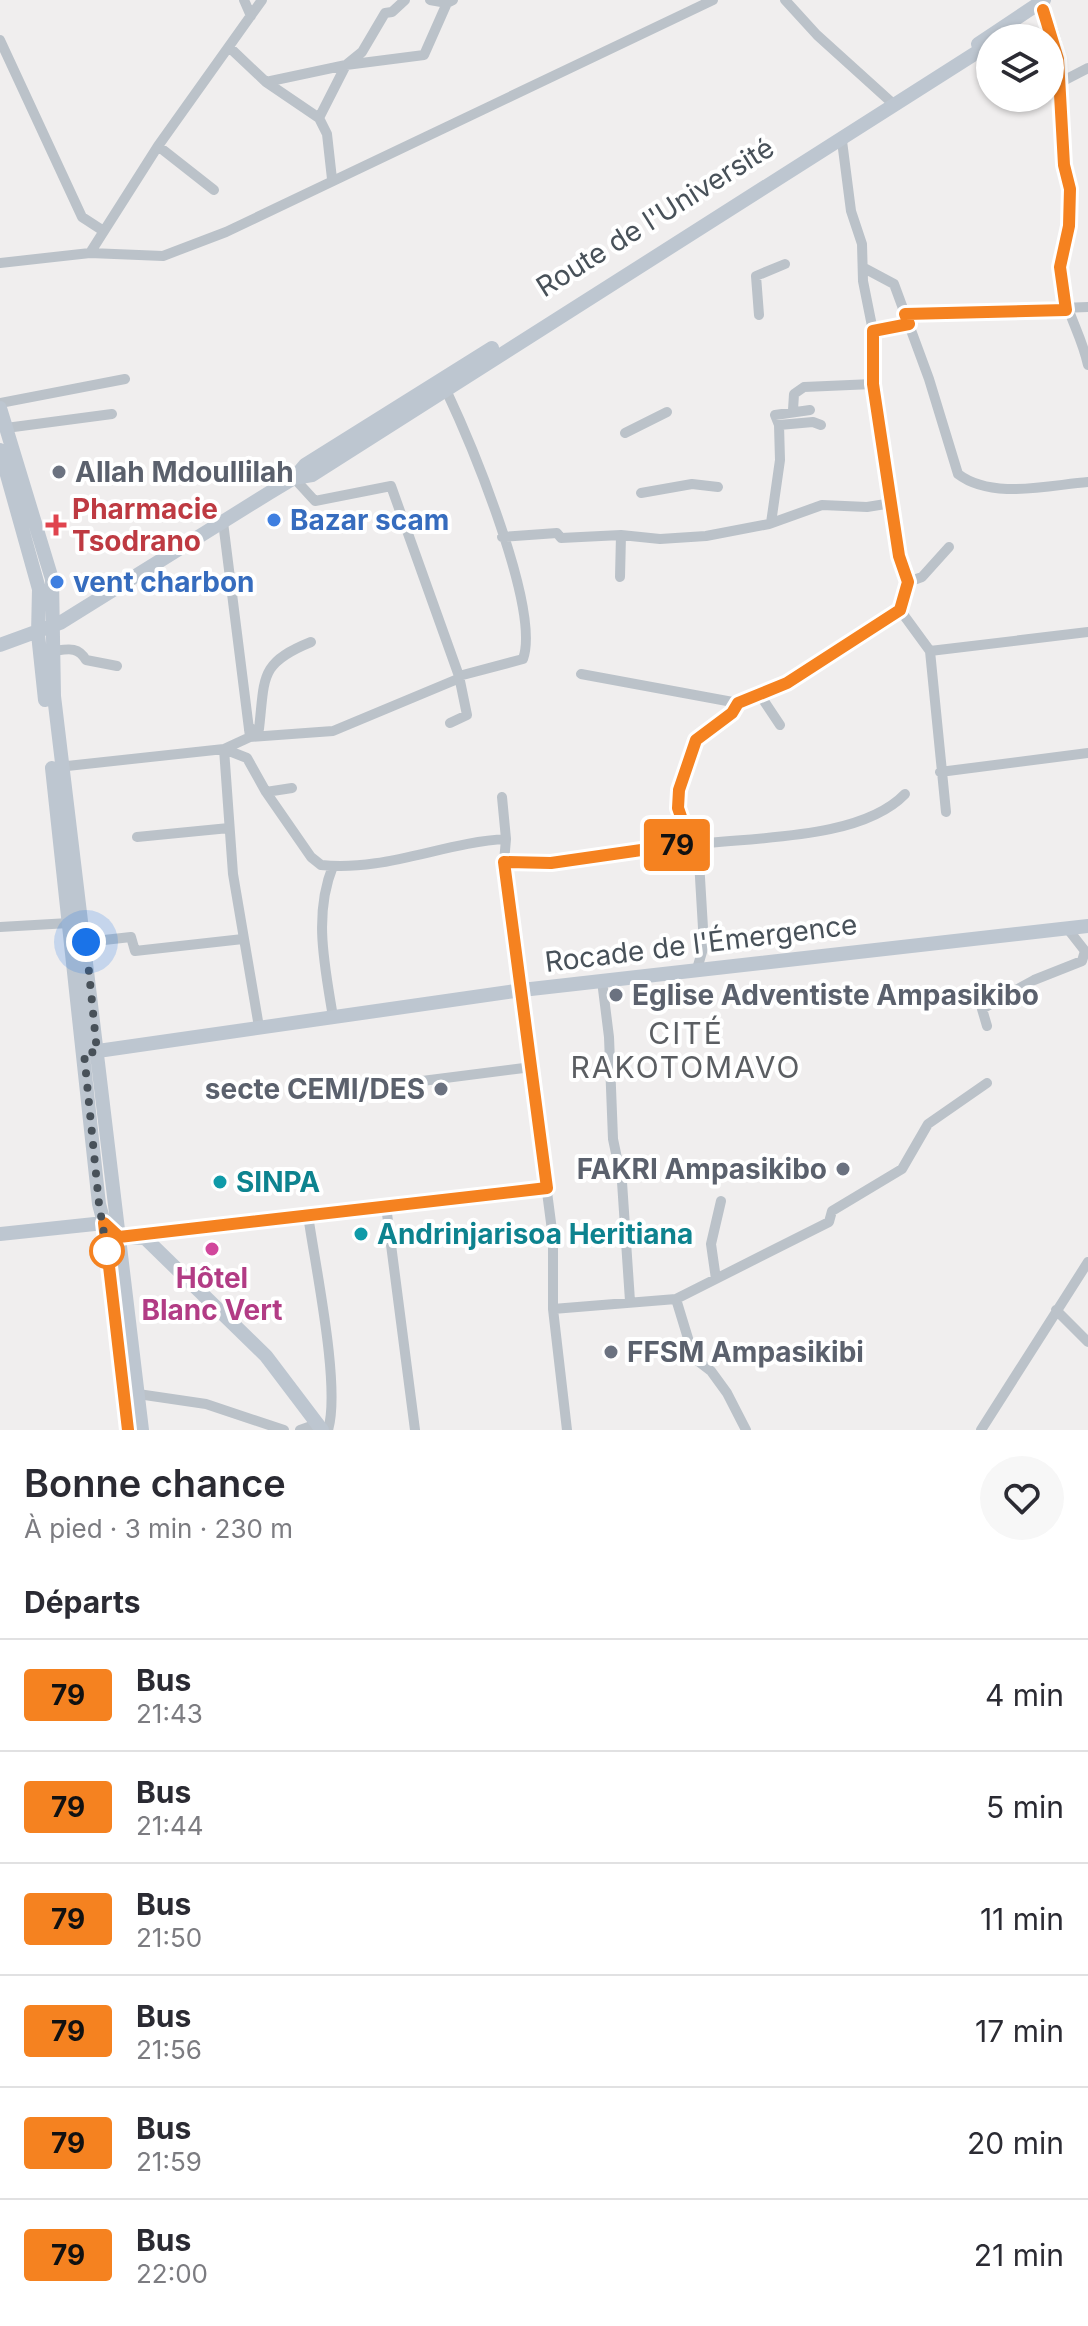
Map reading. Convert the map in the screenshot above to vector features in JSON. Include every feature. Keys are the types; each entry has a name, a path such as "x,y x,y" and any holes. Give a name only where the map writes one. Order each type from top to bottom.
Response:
{"main road":[{"name":"Route de l'Université","path":"0,645 55,626 294,478 311,461 1044,5 1059,0"},
{"name":"Route de l'Université","path":"1019,24 1044,5"},
{"name":"Route de l'Université","path":"294,478 312,475 976,53"},
{"path":"0,406 52,579 57,767 69,923 119,1237 142,1430"},
{"path":"0,450 39,589 38,634 86,942 99,1204 104,1223 128,1430"},
{"name":"Rocade de l'Émergence","path":"90,1052 522,990 1088,926"},
{"path":"0,1234 104,1223 119,1237 145,1238 266,1356 322,1428"}],"street":[{"path":"244,0 251,16"},
{"path":"90,253 158,146 262,0"},
{"path":"319,118 346,65 362,52 385,13 392,12 405,0"},
{"path":"266,82 346,65 424,55 428,38 437,29 450,2 430,0"},
{"path":"0,263 90,253 163,256 226,232 713,0"},
{"path":"785,0 817,35 890,101"},
{"path":"0,40 82,217 102,230"},
{"path":"229,47 266,82 319,118 327,134 332,179"},
{"path":"1064,80 1088,68"},
{"path":"1062,112 1064,165 1070,189 1069,226 1060,267 1066,310 1084,348 1088,365"},
{"path":"581,674 738,703 787,683 900,610 908,582 899,556 873,384 873,331 842,141"},
{"path":"158,146 214,190"},
{"path":"759,315 756,276 785,264"},
{"path":"864,268 894,284 958,474 967,482 988,487 1088,482"},
{"path":"873,331 907,319 1088,307"},
{"path":"0,406 125,379"},
{"path":"793,410 794,394 804,387 873,384"},
{"path":"249,733 262,739 333,731 460,677 517,663 526,651 527,626 502,537 467,435 446,390"},
{"path":"810,410 793,410 775,415 775,423 813,422 821,425"},
{"path":"625,433 667,412"},
{"path":"6,428 112,414"},
{"path":"771,523 780,460 779,425"},
{"path":"294,478 315,501 391,486 460,677 467,715 450,723"},
{"path":"641,493 692,484 718,487"},
{"path":"502,537 557,533 561,538 706,536 771,523 822,505 849,508 892,503"},
{"path":"223,522 249,733"},
{"path":"620,577 621,535"},
{"path":"908,582 922,577 949,547"},
{"path":"900,610 930,651 946,812"},
{"path":"930,651 1088,632"},
{"path":"57,767 224,749 259,729 268,667 281,654 311,642"},
{"path":"53,651 73,648 81,651 86,660 117,666"},
{"path":"760,695 780,725"},
{"path":"697,969 704,945 694,843 678,808 683,770 696,740 732,713 738,703"},
{"path":"224,749 247,758 266,792 311,857 321,865 433,854 454,845 506,839"},
{"path":"224,749 229,828 243,939 259,1027"},
{"path":"940,772 1088,753"},
{"path":"266,792 292,788"},
{"path":"504,862 551,863 694,843 768,837 867,820 886,812 905,794"},
{"path":"502,797 506,839 504,862 553,1238 553,1309 567,1430"},
{"path":"137,837 229,828"},
{"path":"333,866 322,907 321,942 333,1017"},
{"path":"0,927 69,923"},
{"path":"987,1026 982,1009 1034,980 1082,961 1085,951 1067,928"},
{"path":"86,942 131,937 135,951 243,939"},
{"path":"602,981 609,1037 611,1120 622,1182 630,1301"},
{"path":"422,1081 532,1067"},
{"path":"553,1309 676,1299 829,1222 832,1211 879,1186 902,1169 928,1124 987,1083"},
{"path":"119,1237 547,1188"},
{"path":"716,1279 711,1244 721,1201"},
{"path":"386,1206 415,1430"},
{"path":"300,1430 322,1428 331,1420 329,1364 308,1215"},
{"path":"981,1430 1088,1262"},
{"path":"676,1299 694,1358 711,1371 727,1393 746,1430"},
{"path":"1056,1310 1088,1342"},
{"path":"138,1394 206,1404 284,1430"}],"bus line":[{"name":"79","path":"128,1430 104,1223 119,1237 547,1188 504,862 551,863 690,843 678,808 679,790 683,770 696,740 732,713 738,703 787,683 900,610 908,582 899,556 873,384 873,331 909,324 905,314 1066,310 1060,267 1069,226 1070,189 1064,165 1063,96 1053,33 1043,10"}],"place":[{"name":"Allah Mdoullilah","path":"59,472"},
{"name":"Bazar scam","path":"274,520"},
{"name":"Pharmacie Tsodrano","path":"56,525"},
{"name":"vent charbon","path":"57,582"},
{"name":"Eglise Adventiste Ampasikibo","path":"616,995"},
{"name":"secte CEMI/DES","path":"441,1089"},
{"name":"FAKRI Ampasikibo","path":"843,1169"},
{"name":"SINPA","path":"220,1182"},
{"name":"Andrinjarisoa Heritiana","path":"361,1234"},
{"name":"Hôtel Blanc Vert","path":"212,1249"},
{"name":"FFSM Ampasikibi","path":"611,1352"}],"district":[{"name":"CITÉ RAKOTOMAVO","path":"686,1050"}],"route":[{"path":"86,942 97,1052 84,1053 99,1204 107,1251"}]}
